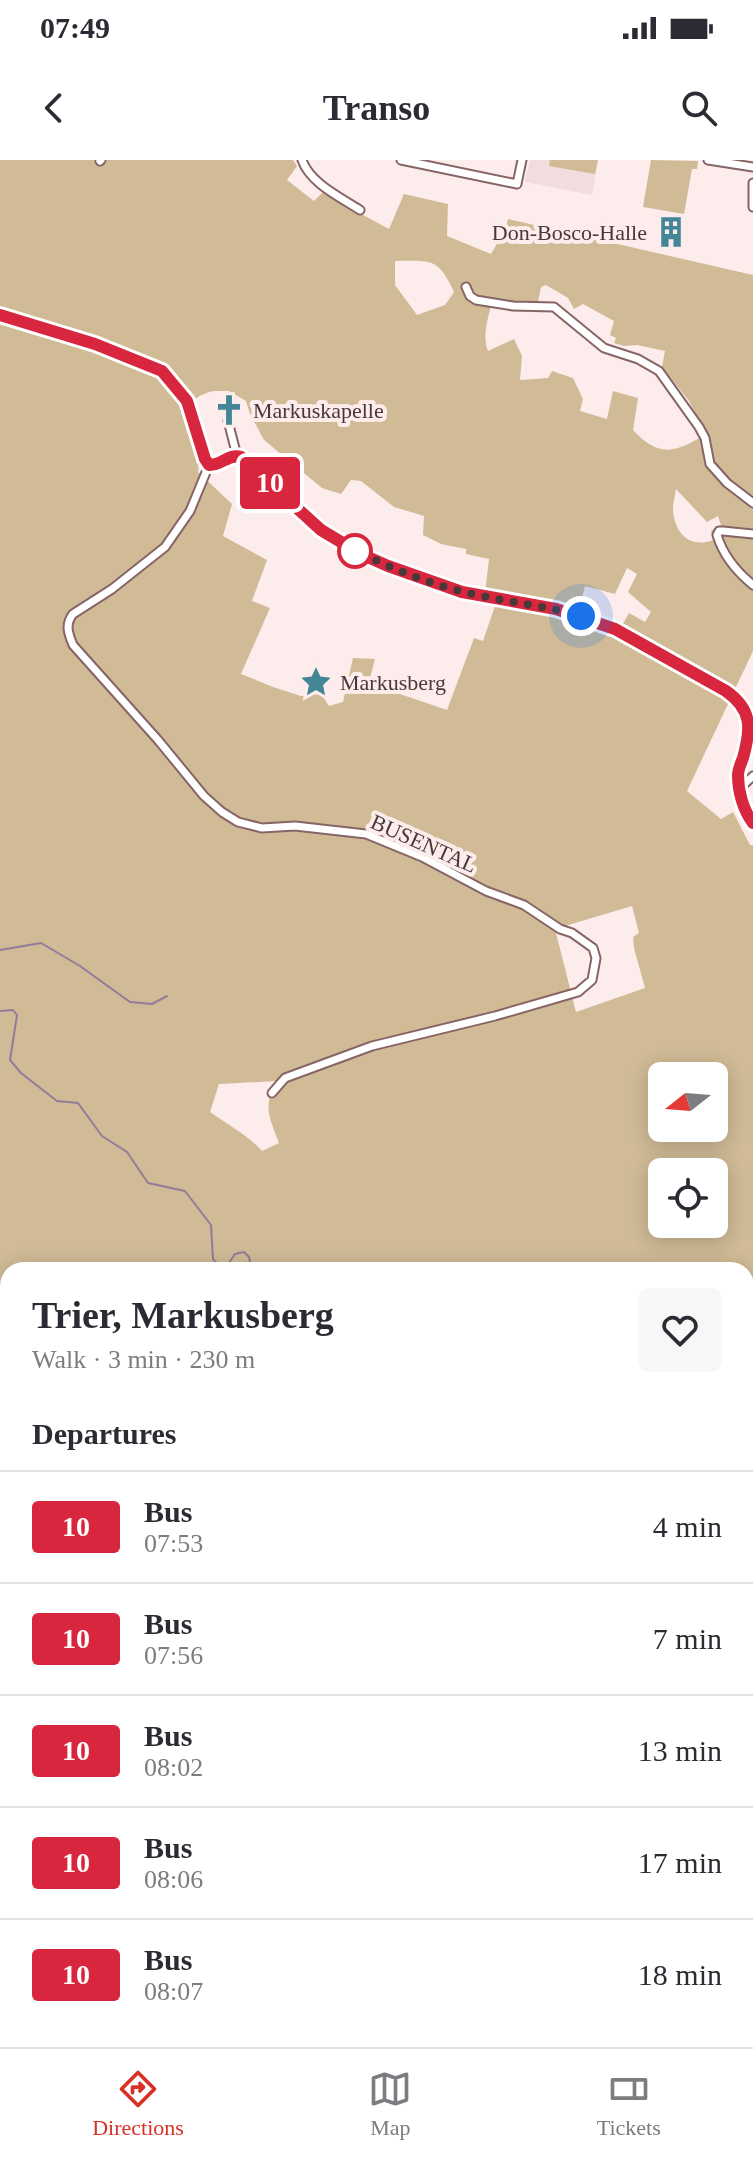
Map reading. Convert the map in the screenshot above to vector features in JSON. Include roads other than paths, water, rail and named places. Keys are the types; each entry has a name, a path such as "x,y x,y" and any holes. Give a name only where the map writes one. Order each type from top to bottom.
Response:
{"street":[{"path":"302,160 305,170 328,190 360,210"},
{"path":"401,160 517,184 522,160"},
{"path":"708,160 753,167"},
{"path":"753,183 753,207"},
{"path":"466,287 476,300 513,306 554,307 604,348 651,364 699,427 705,438 710,464 727,483 753,503"},
{"path":"0,315 95,344 162,371 187,401 209,465 237,456"},
{"path":"228,421 237,456 247,461 321,530 361,554 462,592 556,609 615,629 726,691 740,702 750,730 737,773 744,808 753,823"},
{"name":"BUSENTAL","path":"209,465 190,511 165,547 69,619 68,631 73,645 204,796 238,822 262,828 295,826 366,834 422,857 486,891 524,905 593,948 596,958 592,980 578,992 372,1046 285,1078 272,1093"},
{"path":"753,534 719,531 717,535 739,574 753,585"},
{"path":"740,788 753,776"}],"waterway":[{"path":"0,950 41,943 130,1002 152,1004 167,996"},
{"path":"0,1011 13,1010 17,1015 10,1060 21,1073 57,1101 78,1103 102,1136 127,1152 148,1183 185,1191 211,1225 216,1262"},
{"path":"230,1262 235,1254 244,1252 250,1262"}],"place":[{"name":"Don-Bosco-Halle","path":"671,232"},
{"name":"Markuskapelle","path":"229,410"},
{"name":"Markusberg","path":"316,682"}]}
